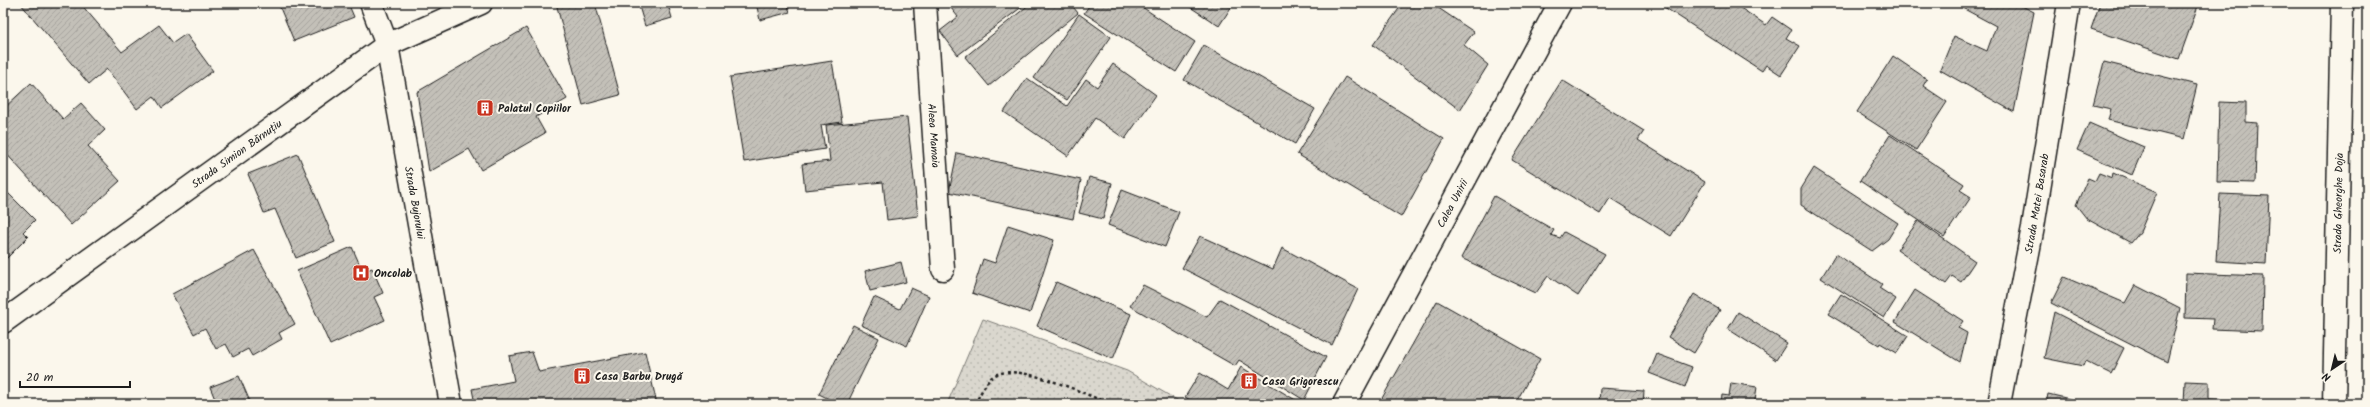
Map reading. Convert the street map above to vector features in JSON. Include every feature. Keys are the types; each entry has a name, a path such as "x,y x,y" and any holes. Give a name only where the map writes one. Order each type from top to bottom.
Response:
{"street":[{"name":"Strada Bujorului","path":"370,3 387,45 451,404"},
{"name":"Strada Simion Bărnuțiu","path":"6,313 387,45 481,3"},
{"name":"Aleea Mamaia","path":"925,3 943,269"},
{"name":"Calea Unirii","path":"1344,404 1560,3"},
{"name":"Strada Matei Basarab","path":"1999,404 2033,227 2068,3"},
{"name":"Strada Gheorghe Doja","path":"2334,404 2342,3"}],"path":[{"path":"975,404 991,377 1004,371 1031,374 1110,404"}],"shaded area":[{"path":"983,319 1127,371 1184,404 947,404"}],"building":[{"path":"20,3 80,3 122,52 159,25 173,43 186,34 213,71 162,108 154,96 137,109 107,69 89,84"},
{"path":"278,3 348,3 354,17 294,41"},
{"path":"556,3 595,3 620,95 583,105"},
{"path":"638,3 687,3 669,8 672,18 645,26"},
{"path":"756,3 787,3 790,12 760,20"},
{"path":"958,3 1027,3 958,55 940,31 958,17 951,8"},
{"path":"1031,3 1070,3 1078,13 989,86 965,57"},
{"path":"1091,3 1136,3 1195,42 1176,72 1084,13"},
{"path":"1184,3 1234,3 1219,26"},
{"path":"1403,3 1431,3 1474,32 1464,45 1488,65 1460,110 1373,45"},
{"path":"1658,3 1733,3 1766,25 1772,17 1791,30 1786,38 1800,46 1781,75 1766,65 1762,71"},
{"path":"1953,3 2016,3 2034,12 2014,112 1940,70 1954,36 1987,51 1996,26"},
{"path":"2100,3 2199,3 2179,59 2091,29"},
{"path":"1079,14 1111,37 1067,100 1034,78"},
{"name":"Palatul Copiilor","path":"526,28 567,99 536,117 545,133 481,170 469,149 429,172 417,92"},
{"path":"1204,45 1315,109 1295,144 1184,80"},
{"path":"1893,56 1927,79 1923,86 1947,102 1916,150 1857,112"},
{"path":"832,61 842,122 821,125 825,149 744,162 730,77"},
{"path":"2104,62 2197,85 2184,139 2108,120 2111,109 2093,105"},
{"path":"1113,64 1156,95 1125,139 1095,118 1068,156 1004,112 1027,78 1067,106 1086,79 1097,87"},
{"path":"1345,77 1444,139 1401,217 1297,154"},
{"path":"1562,80 1644,131 1638,140 1705,182 1671,236 1610,198 1600,214 1512,160"},
{"path":"31,83 63,119 81,103 105,130 88,146 120,181 71,225 3,150 3,109"},
{"path":"2219,102 2246,103 2246,122 2257,123 2255,183 2217,182"},
{"path":"907,117 918,216 887,220 883,182 805,190 802,164 830,161 826,125"},
{"path":"2089,123 2144,147 2132,175 2077,150"},
{"path":"1890,135 1964,184 1960,190 1971,197 1944,237 1860,181"},
{"path":"957,153 1081,180 1073,219 949,192"},
{"path":"298,154 335,242 296,258 275,209 264,213 248,174"},
{"path":"1814,168 1898,223 1888,239 1872,251 1801,205 1801,189"},
{"path":"2099,173 2112,178 2113,173 2157,192 2140,232 2131,243 2087,219 2076,205 2088,178 2095,181"},
{"path":"1089,177 1112,183 1103,219 1079,213"},
{"path":"3,188 35,220 23,232 28,237 3,262"},
{"path":"1122,190 1179,212 1165,247 1108,225"},
{"path":"2220,194 2269,196 2266,264 2216,261"},
{"path":"1494,196 1554,230 1551,235 1560,238 1564,232 1605,254 1578,296 1548,276 1536,293 1461,258"},
{"path":"1918,221 1975,261 1961,282 1952,276 1946,284 1897,250"},
{"path":"1008,225 1054,240 1030,313 972,293 983,259 995,263"},
{"path":"1200,236 1273,269 1282,248 1358,289 1332,345 1182,268"},
{"path":"352,247 363,272 372,268 383,293 374,297 385,320 330,345 297,271"},
{"path":"254,250 295,324 279,333 282,339 252,356 248,349 233,357 226,344 216,349 205,328 194,334 172,294"},
{"path":"1836,254 1882,284 1879,288 1896,299 1884,318 1821,278"},
{"path":"901,262 906,282 870,291 865,271"},
{"path":"2186,273 2263,276 2262,331 2212,329 2213,319 2185,318"},
{"path":"2064,277 2125,303 2135,285 2180,308 2167,362 2051,303"},
{"path":"1056,282 1131,314 1113,359 1037,326"},
{"path":"1143,285 1207,317 1220,299 1326,357 1304,400 1239,360 1235,366 1130,306"},
{"path":"911,288 929,296 907,346 861,325 874,297 900,309"},
{"path":"1915,290 1963,321 1958,328 1967,333 1960,362 1895,322"},
{"path":"1694,294 1720,310 1694,353 1668,337"},
{"path":"1841,294 1908,336 1897,353 1880,343 1879,345 1828,314"},
{"path":"1437,301 1540,359 1515,404 1389,404 1381,400"},
{"path":"1738,312 1787,343 1776,360 1728,329"},
{"path":"2054,312 2124,348 2111,374 2085,361 2083,366 2044,358"},
{"path":"853,325 879,338 847,404 839,404 819,394"},
{"name":"Casa Barbu Drugă","path":"532,352 539,372 645,352 657,404 475,404 472,389 514,381 509,356"},
{"path":"1657,354 1692,367 1685,387 1649,373"},
{"name":"Casa Grigorescu","path":"1241,367 1302,404 1197,404 1185,397 1200,373 1228,390"},
{"path":"239,376 251,404 217,404 210,387"},
{"path":"2185,381 2209,382 2209,399 2223,400 2223,404 2184,404"},
{"path":"1731,383 1757,387 1755,400 1768,404 1721,404 1722,395 1729,396"},
{"path":"1600,388 1644,391 1643,404 1599,404"},
{"path":"2048,394 2092,404 2046,404"},
{"path":"1007,400 1017,404 991,404 992,402"}],"place":[{"name":"Palatul Copiilor","path":"485,108"},
{"name":"Oncolab","path":"361,273"},
{"name":"Casa Barbu Drugă","path":"582,376"},
{"name":"Casa Grigorescu","path":"1249,381"}]}
